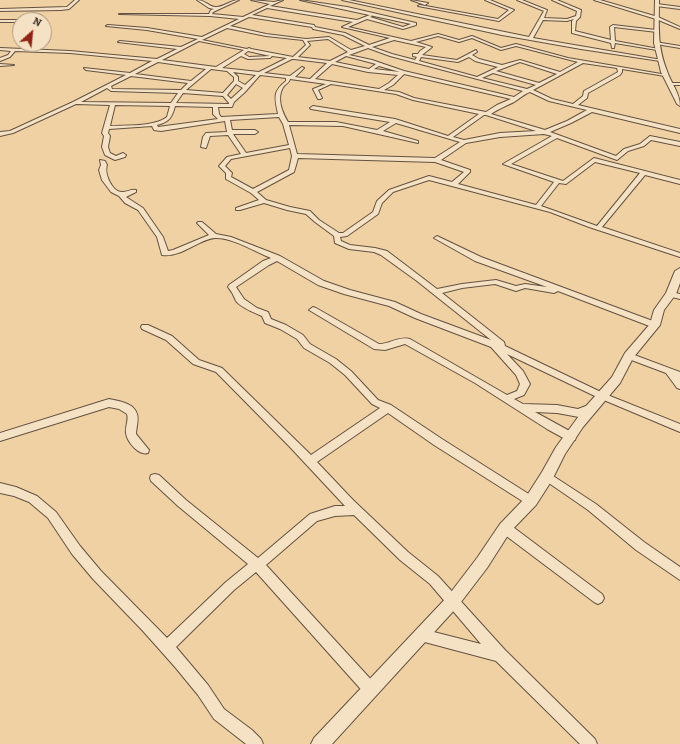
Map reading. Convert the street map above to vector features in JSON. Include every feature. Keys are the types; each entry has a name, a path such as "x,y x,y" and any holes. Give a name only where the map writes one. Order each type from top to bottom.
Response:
{"street":[{"path":"0,10 61,9 68,8 77,0"},
{"path":"199,0 210,7 217,8"},
{"path":"210,16 212,11 217,8 237,0"},
{"path":"253,0 265,3 279,1"},
{"path":"302,0 348,8 415,24"},
{"path":"344,0 433,20 531,38 559,45 660,60"},
{"path":"351,2 357,0"},
{"path":"413,0 426,3 419,7 499,20 512,10 487,0"},
{"path":"519,0 545,10 546,12 531,38"},
{"path":"554,0 579,10 578,17 574,22 573,32 613,42 680,47"},
{"path":"596,0 656,18 680,28"},
{"path":"0,134 11,132 75,103 200,39 228,27 243,18 279,1"},
{"path":"680,8 656,1 657,46 660,60 665,75 680,104"},
{"path":"266,7 356,21"},
{"path":"404,13 410,11"},
{"path":"121,14 243,18"},
{"path":"160,20 169,15"},
{"path":"373,15 344,27 430,47 421,52 418,58"},
{"path":"248,16 313,26 314,28 344,34 370,48 398,56 407,54 445,70 528,90 540,96 591,110 680,131"},
{"path":"366,17 403,28 433,20"},
{"path":"542,19 567,20 578,17"},
{"path":"324,22 331,18"},
{"path":"0,21 12,21"},
{"path":"313,26 318,24"},
{"path":"108,26 147,29 277,56 331,62 368,71 402,73"},
{"path":"147,29 154,26"},
{"path":"613,54 613,26 656,31"},
{"path":"228,27 266,35 305,40 329,38 351,52"},
{"path":"413,42 438,35 459,41 472,38 502,49 516,45 562,57 665,75"},
{"path":"311,80 331,62 351,52 370,48 395,38"},
{"path":"75,103 113,105 173,104 230,106 232,105 231,102 244,92 246,87 259,74 300,55 302,50 308,45 305,40"},
{"path":"120,42 182,48"},
{"path":"0,49 12,50"},
{"path":"217,69 249,49"},
{"path":"52,51 159,60 380,90 400,94 413,99 485,113 557,136 617,158 626,150 642,145 650,138 680,144"},
{"path":"418,58 458,61 476,51"},
{"path":"0,60 12,52"},
{"path":"241,54 262,52"},
{"path":"241,54 248,58 277,56"},
{"path":"345,55 369,60 402,73 515,99"},
{"path":"469,55 477,60 503,67"},
{"path":"478,78 492,71 520,61 559,73"},
{"path":"450,137 485,113 515,99 528,90 540,85 582,61"},
{"path":"245,62 252,63"},
{"path":"368,71 379,64"},
{"path":"0,65 12,65"},
{"path":"266,66 274,67"},
{"path":"574,105 585,97 586,92 618,74 620,72 619,67"},
{"path":"107,128 154,124 168,120 173,104 181,91 210,68"},
{"path":"253,192 292,171 295,156 286,124 281,115 277,97 282,86 288,81 289,78 302,68"},
{"path":"86,69 192,82"},
{"path":"228,70 236,80 246,87"},
{"path":"492,71 540,85"},
{"path":"224,96 241,72"},
{"path":"380,90 390,84 402,73"},
{"path":"320,98 315,89 334,84"},
{"path":"671,84 680,84"},
{"path":"108,86 111,90 133,92 181,91 235,98"},
{"path":"224,96 231,102"},
{"path":"113,105 106,133 107,136 105,147 109,155 115,158 123,155"},
{"path":"215,106 218,118 226,120"},
{"path":"313,108 395,122 464,142"},
{"path":"436,160 464,142 500,135 545,132 569,122 591,110"},
{"path":"154,124 156,129 161,129 226,120 281,115"},
{"path":"226,120 230,133 244,155"},
{"path":"379,132 395,122"},
{"path":"286,124 329,123 361,127 416,142"},
{"path":"204,147 208,134 255,132"},
{"path":"557,136 506,164 564,183 594,160 680,182"},
{"path":"292,146 228,158 222,166 229,173 228,178 253,192 264,201 308,212 317,221 337,235 345,235 376,213 379,202 392,191 429,178 536,207 622,237 680,255"},
{"path":"109,155 102,161 104,165 102,170 104,172 105,179 111,185 113,191 121,194 134,191"},
{"path":"295,156 436,160 468,171 454,184"},
{"path":"599,228 644,172"},
{"path":"536,207 558,181"},
{"path":"121,194 127,203 139,206 160,237 166,252 174,252 214,236 229,238 277,258 321,283 347,292 392,304 418,316 497,345 602,396 680,428"},
{"path":"238,209 264,201"},
{"path":"200,223 214,236"},
{"path":"337,235 337,242 349,247 375,250 407,269 501,344 497,345"},
{"path":"438,238 478,259 655,325"},
{"path":"277,258 266,263 232,287 236,291 240,300 254,310 265,314 268,321 283,327 300,337 307,346 333,361 348,373 375,402 388,408 438,442 531,500"},
{"path":"435,292 462,286 496,282 516,289 525,286 575,294"},
{"path":"320,744 453,601 482,563 505,528 531,500 547,476 560,451 591,408 616,380 629,356 655,325 659,310 677,286"},
{"path":"313,310 377,347 383,348 398,340 407,341 442,360 550,426 571,436"},
{"path":"146,326 169,338 196,362 219,370 356,510 404,556 434,580 500,655 590,744"},
{"path":"497,345 520,373 525,384 521,393 510,396 508,400"},
{"path":"629,356 680,376"},
{"path":"669,371 680,386"},
{"path":"0,437 109,403 120,404 131,411 133,414 130,429 131,435 144,450"},
{"path":"310,462 388,408"},
{"path":"522,408 557,409 579,413 591,408"},
{"path":"547,476 592,507 640,546 680,574"},
{"path":"154,478 182,504 258,565 371,690"},
{"path":"0,488 16,492 33,499 52,514 76,550 96,575 148,626 167,647 203,690 219,714 247,734 256,744"},
{"path":"167,647 230,586 250,569 258,565 314,517 335,511 356,510"},
{"path":"505,528 598,598"},
{"path":"422,635 500,655"}]}
